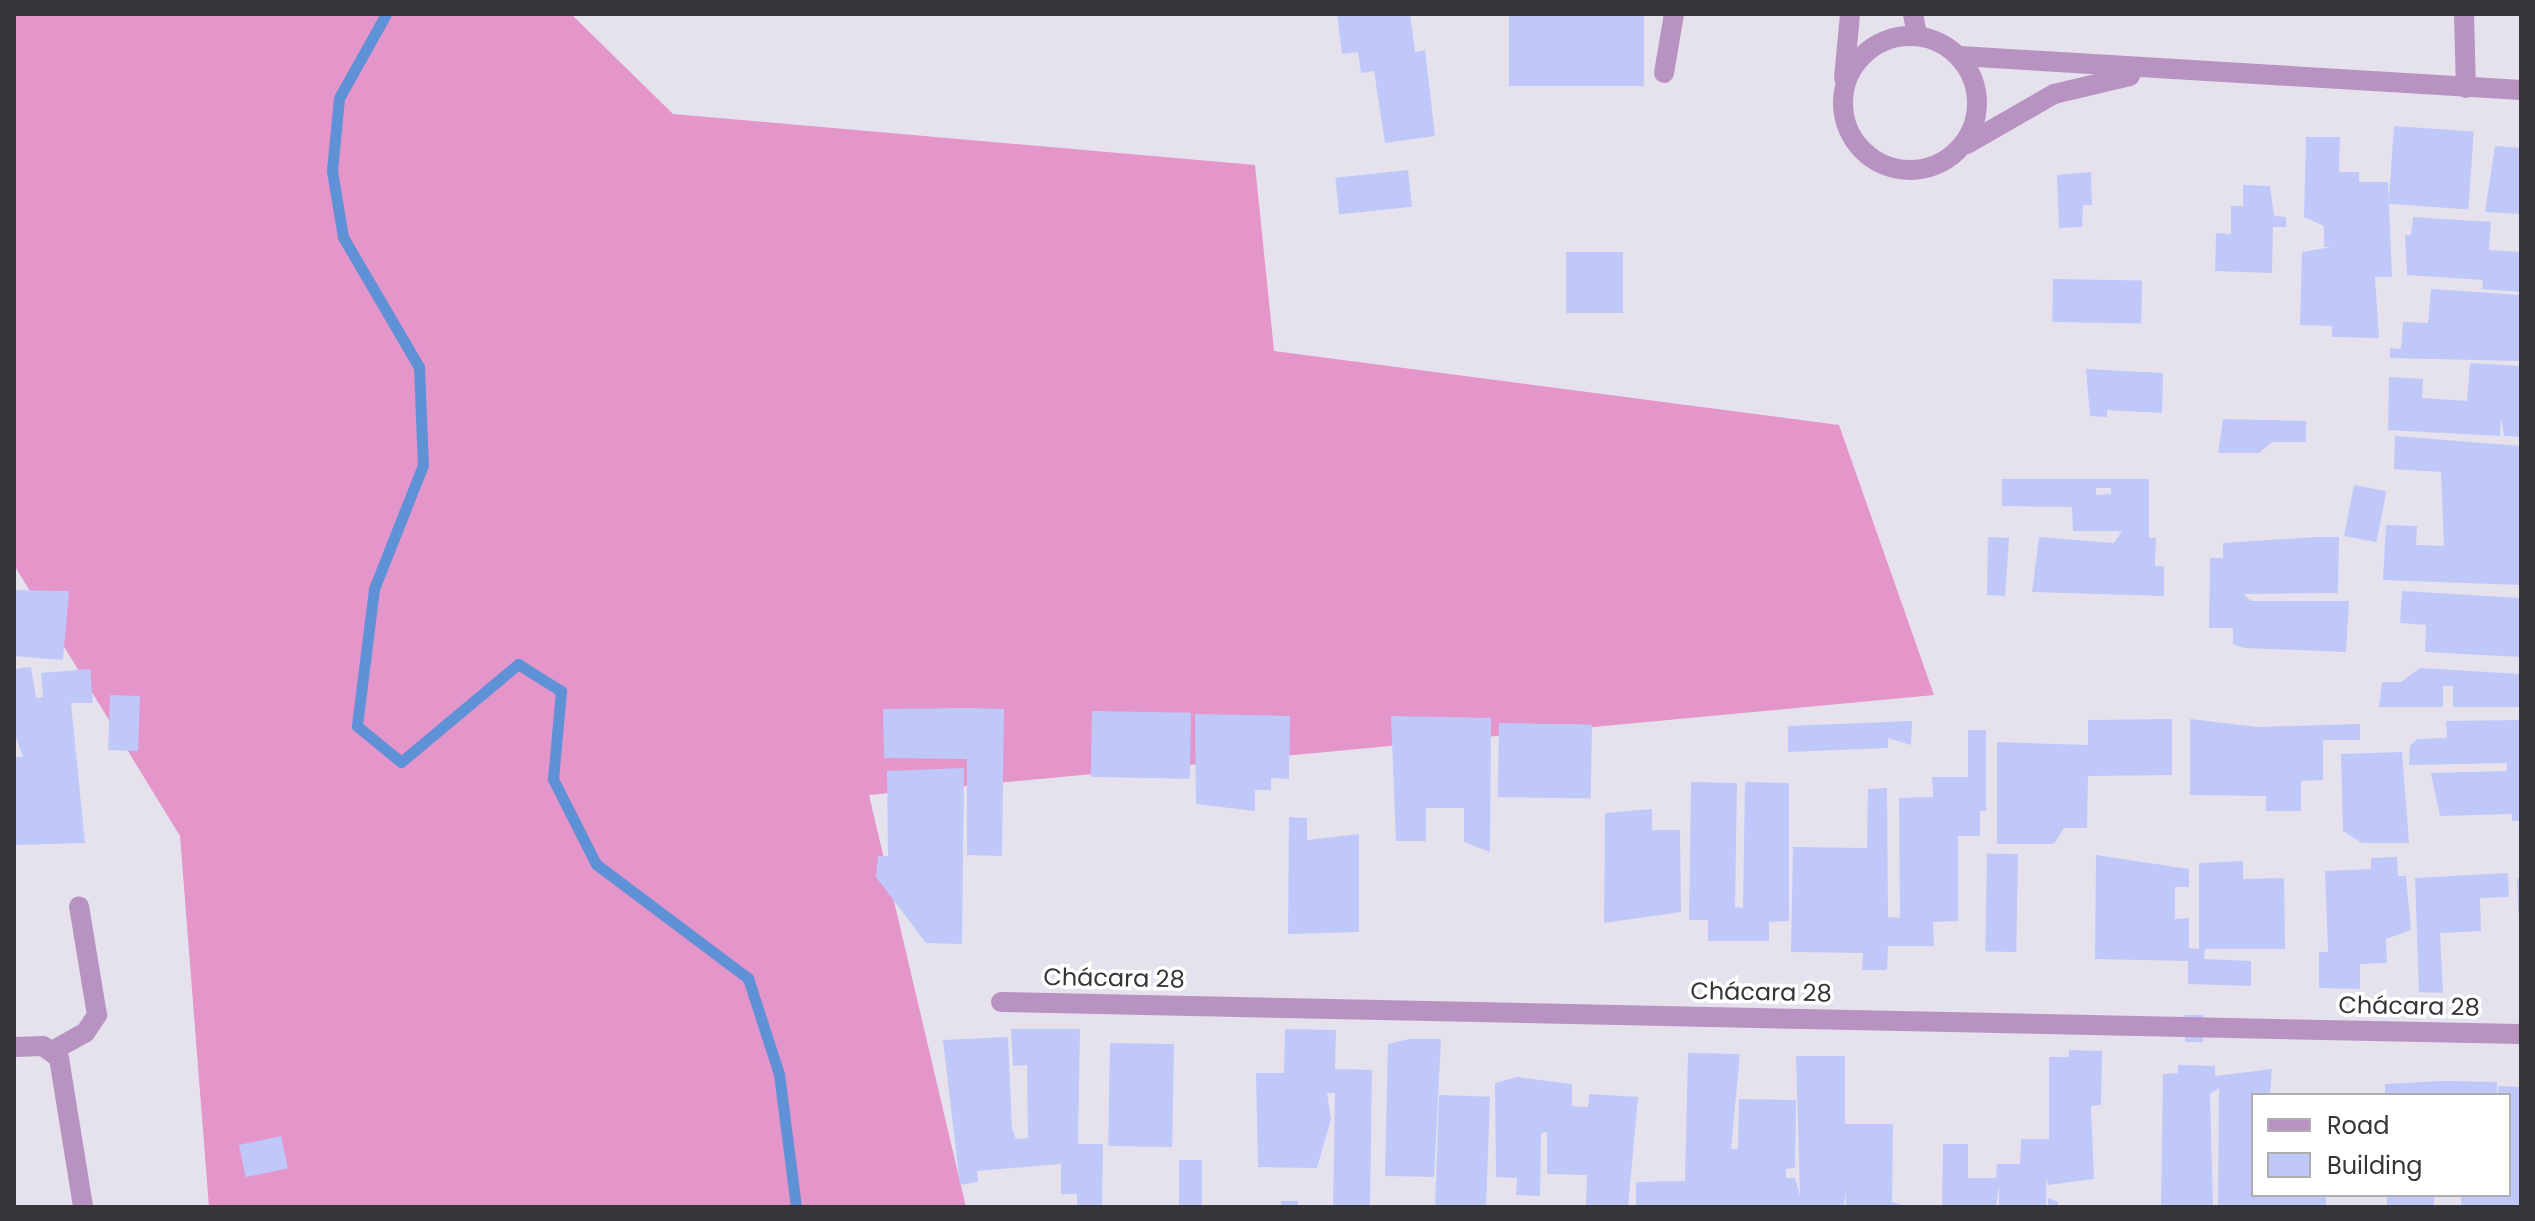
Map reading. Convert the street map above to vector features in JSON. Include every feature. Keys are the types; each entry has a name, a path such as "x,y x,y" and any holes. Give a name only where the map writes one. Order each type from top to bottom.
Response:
{"street":[{"path":"1664,73 1674,14"},
{"path":"1850,14 1844,122 1864,154 1899,171 1936,167 1967,144 2054,94 2150,72"},
{"path":"1913,14 1917,35"},
{"path":"2464,14 2466,88"},
{"path":"1844,84 1859,57 1886,39 1917,35 1960,56 2150,72 2521,90"},
{"path":"1960,56 1979,98 1967,144"},
{"path":"14,1047 52,1051 85,1033 97,1015 79,906"},
{"name":"Chácara 28","path":"1001,1002 2521,1034"},
{"path":"52,1051 66,1085 83,1207"}],"shaded area":[{"path":"14,14 571,14 673,114 1255,165 1274,351 1839,425 1934,695 869,795 966,1207 209,1207 180,836 14,565"}],"building":[{"path":"1337,14 1410,14 1415,52 1425,50 1435,136 1385,143 1374,71 1361,73 1358,52 1342,54"},
{"path":"1509,14 1644,14 1644,86 1509,86"},
{"path":"2394,126 2474,132 2468,209 2389,204"},
{"path":"2306,137 2340,137 2339,172 2359,172 2359,182 2388,182 2392,277 2375,277 2379,338 2332,337 2332,326 2300,325 2302,252 2331,247 2324,247 2324,226 2304,217"},
{"path":"2495,146 2521,148 2521,214 2485,212"},
{"path":"1408,170 1412,207 1339,214 1335,178"},
{"path":"2091,172 2092,205 2083,205 2082,227 2059,228 2057,175"},
{"path":"2243,185 2270,186 2274,216 2286,217 2286,227 2273,227 2272,273 2215,271 2216,233 2231,234 2231,206 2243,206"},
{"path":"2413,217 2491,222 2489,250 2521,252 2521,292 2482,289 2483,280 2407,275 2405,235 2411,235"},
{"path":"1566,252 1623,252 1623,313 1566,313"},
{"path":"2053,279 2142,281 2141,324 2052,322"},
{"path":"2431,289 2521,295 2521,361 2390,358 2390,348 2401,349 2403,322 2428,323"},
{"path":"2470,363 2521,366 2521,437 2504,436 2501,417 2500,436 2388,430 2389,377 2423,379 2422,398 2467,401"},
{"path":"2086,369 2163,373 2162,413 2107,410 2107,417 2090,416"},
{"path":"2223,419 2306,421 2306,442 2272,442 2259,453 2218,453"},
{"path":"2395,436 2521,446 2521,585 2383,580 2386,525 2417,526 2416,545 2444,546 2441,472 2394,469"},
{"path":"2002,479 2149,479 2149,538 2156,538 2155,566 2164,566 2164,596 2032,592 2039,537 2114,543 2122,531 2073,531 2072,507 2002,506","holes":["2096,488 2111,488 2111,494 2096,495"]},
{"path":"2354,485 2386,491 2376,542 2344,536"},
{"path":"1988,537 2009,538 2005,596 1987,595"},
{"path":"2339,537 2338,593 2243,594 2251,601 2349,601 2346,652 2245,648 2233,644 2233,628 2209,628 2210,558 2223,558 2223,543"},
{"path":"14,590 69,591 63,660 14,656"},
{"path":"2402,591 2521,598 2521,657 2425,652 2426,625 2400,623"},
{"path":"31,667 36,698 43,697 41,673 90,669 93,703 71,703 85,843 16,845 14,757 23,757 14,732 14,669"},
{"path":"2420,668 2521,674 2521,707 2453,707 2453,686 2443,686 2443,707 2379,707 2382,682 2401,682"},
{"path":"110,695 140,696 138,751 108,750"},
{"path":"883,709 1004,709 1002,856 967,855 967,759 884,758"},
{"path":"1092,711 1191,713 1190,779 1091,777"},
{"path":"1195,714 1290,716 1289,779 1271,778 1271,790 1255,790 1255,811 1196,804"},
{"path":"1391,716 1491,718 1490,852 1464,842 1464,808 1426,808 1426,841 1396,841"},
{"path":"2172,719 2172,775 2088,776 2087,828 2064,828 2054,844 1997,844 1997,742 2088,745 2088,720"},
{"path":"2190,719 2258,727 2360,724 2360,740 2323,740 2323,780 2301,781 2301,811 2266,811 2266,796 2190,795"},
{"path":"2521,720 2521,821 2512,821 2512,814 2440,816 2431,773 2507,771 2507,763 2409,765 2410,746 2417,739 2447,738 2446,721"},
{"path":"1912,721 1911,745 1888,738 1888,748 1788,752 1788,726"},
{"path":"1499,723 1592,725 1591,799 1498,797"},
{"path":"1968,730 1986,730 1986,811 1980,811 1980,836 1958,836 1958,921 1933,922 1934,946 1888,946 1887,970 1862,970 1863,953 1791,952 1793,847 1867,848 1868,789 1887,788 1888,917 1900,918 1899,798 1933,797 1932,777 1968,777"},
{"path":"2402,752 2409,843 2362,843 2343,831 2341,754"},
{"path":"964,768 962,944 926,943 876,877 878,856 888,856 887,771"},
{"path":"1691,782 1737,783 1735,907 1743,908 1745,782 1789,783 1789,921 1769,922 1769,941 1708,941 1708,920 1689,920"},
{"path":"1652,809 1652,830 1680,830 1681,912 1604,923 1605,813"},
{"path":"1289,817 1307,818 1307,840 1359,834 1359,932 1288,934"},
{"path":"1987,853 2018,854 2016,952 1985,951"},
{"path":"2096,855 2189,869 2189,887 2175,887 2175,919 2189,918 2189,948 2199,949 2199,863 2243,861 2243,879 2284,878 2285,949 2205,949 2204,959 2251,961 2251,986 2188,984 2188,961 2095,959"},
{"path":"2397,857 2398,876 2406,876 2411,930 2386,939 2387,963 2360,964 2360,989 2319,988 2319,952 2328,952 2325,871 2371,869 2371,858"},
{"path":"2508,873 2509,897 2480,898 2481,931 2440,933 2443,993 2419,992 2415,878"},
{"path":"2517,879 2521,879 2521,913 2518,913"},
{"path":"2185,1015 2203,1015 2203,1042 2185,1042"},
{"path":"1011,1029 1080,1029 1078,1144 1103,1144 1102,1207 1077,1207 1077,1194 1061,1194 1061,1164 977,1171 978,1182 960,1185 943,1040 1008,1037 1012,1128 1016,1139 1028,1138 1027,1065 1013,1066"},
{"path":"1285,1029 1336,1030 1335,1069 1372,1070 1370,1207 1333,1207 1335,1093 1327,1093 1331,1119 1317,1168 1258,1167 1256,1073 1284,1073"},
{"path":"1409,1039 1441,1039 1434,1177 1385,1176 1388,1044"},
{"path":"1110,1043 1174,1044 1172,1147 1108,1146"},
{"path":"2069,1050 2102,1051 2101,1105 2091,1106 2094,1179 2048,1185 2046,1177 2046,1207 1999,1207 1999,1184 1996,1207 1942,1207 1943,1144 1968,1144 1968,1178 1996,1178 1997,1164 2020,1164 2021,1139 2049,1139 2049,1057 2069,1057"},
{"path":"1688,1053 1740,1054 1731,1149 1738,1149 1739,1099 1796,1100 1795,1168 1786,1169 1786,1178 1795,1178 1800,1196 1796,1056 1845,1056 1845,1124 1893,1124 1892,1202 1910,1207 1846,1207 1846,1191 1844,1207 1636,1207 1636,1182 1685,1181"},
{"path":"2178,1065 2215,1066 2215,1076 2272,1069 2270,1093 2251,1093 2251,1197 2326,1197 2326,1207 2218,1207 2219,1088 2210,1094 2213,1207 2161,1207 2163,1074 2178,1073"},
{"path":"1517,1077 1572,1084 1572,1106 1588,1107 1589,1094 1638,1097 1628,1207 1586,1207 1587,1175 1547,1174 1547,1132 1541,1133 1540,1196 1516,1195 1517,1178 1496,1177 1495,1083"},
{"path":"2497,1082 2497,1093 2385,1093 2385,1084"},
{"path":"2498,1086 2521,1087 2521,1207 2461,1207 2461,1197 2511,1197 2511,1093 2498,1093"},
{"path":"1439,1095 1490,1097 1486,1207 1435,1207"},
{"path":"281,1136 288,1168 246,1177 239,1145"},
{"path":"1179,1160 1202,1160 1202,1207 1179,1207"},
{"path":"2387,1197 2434,1197 2434,1207 2387,1207"},
{"path":"2048,1198 2058,1202 2058,1207 2048,1207"},
{"path":"1281,1201 1298,1201 1298,1207 1281,1207"}],"waterway":[{"path":"386,14 339,98 332,171 343,237 419,367 423,465 374,589 357,726 401,762 518,664 561,691 553,779 596,864 748,978 779,1074 796,1207"}]}
